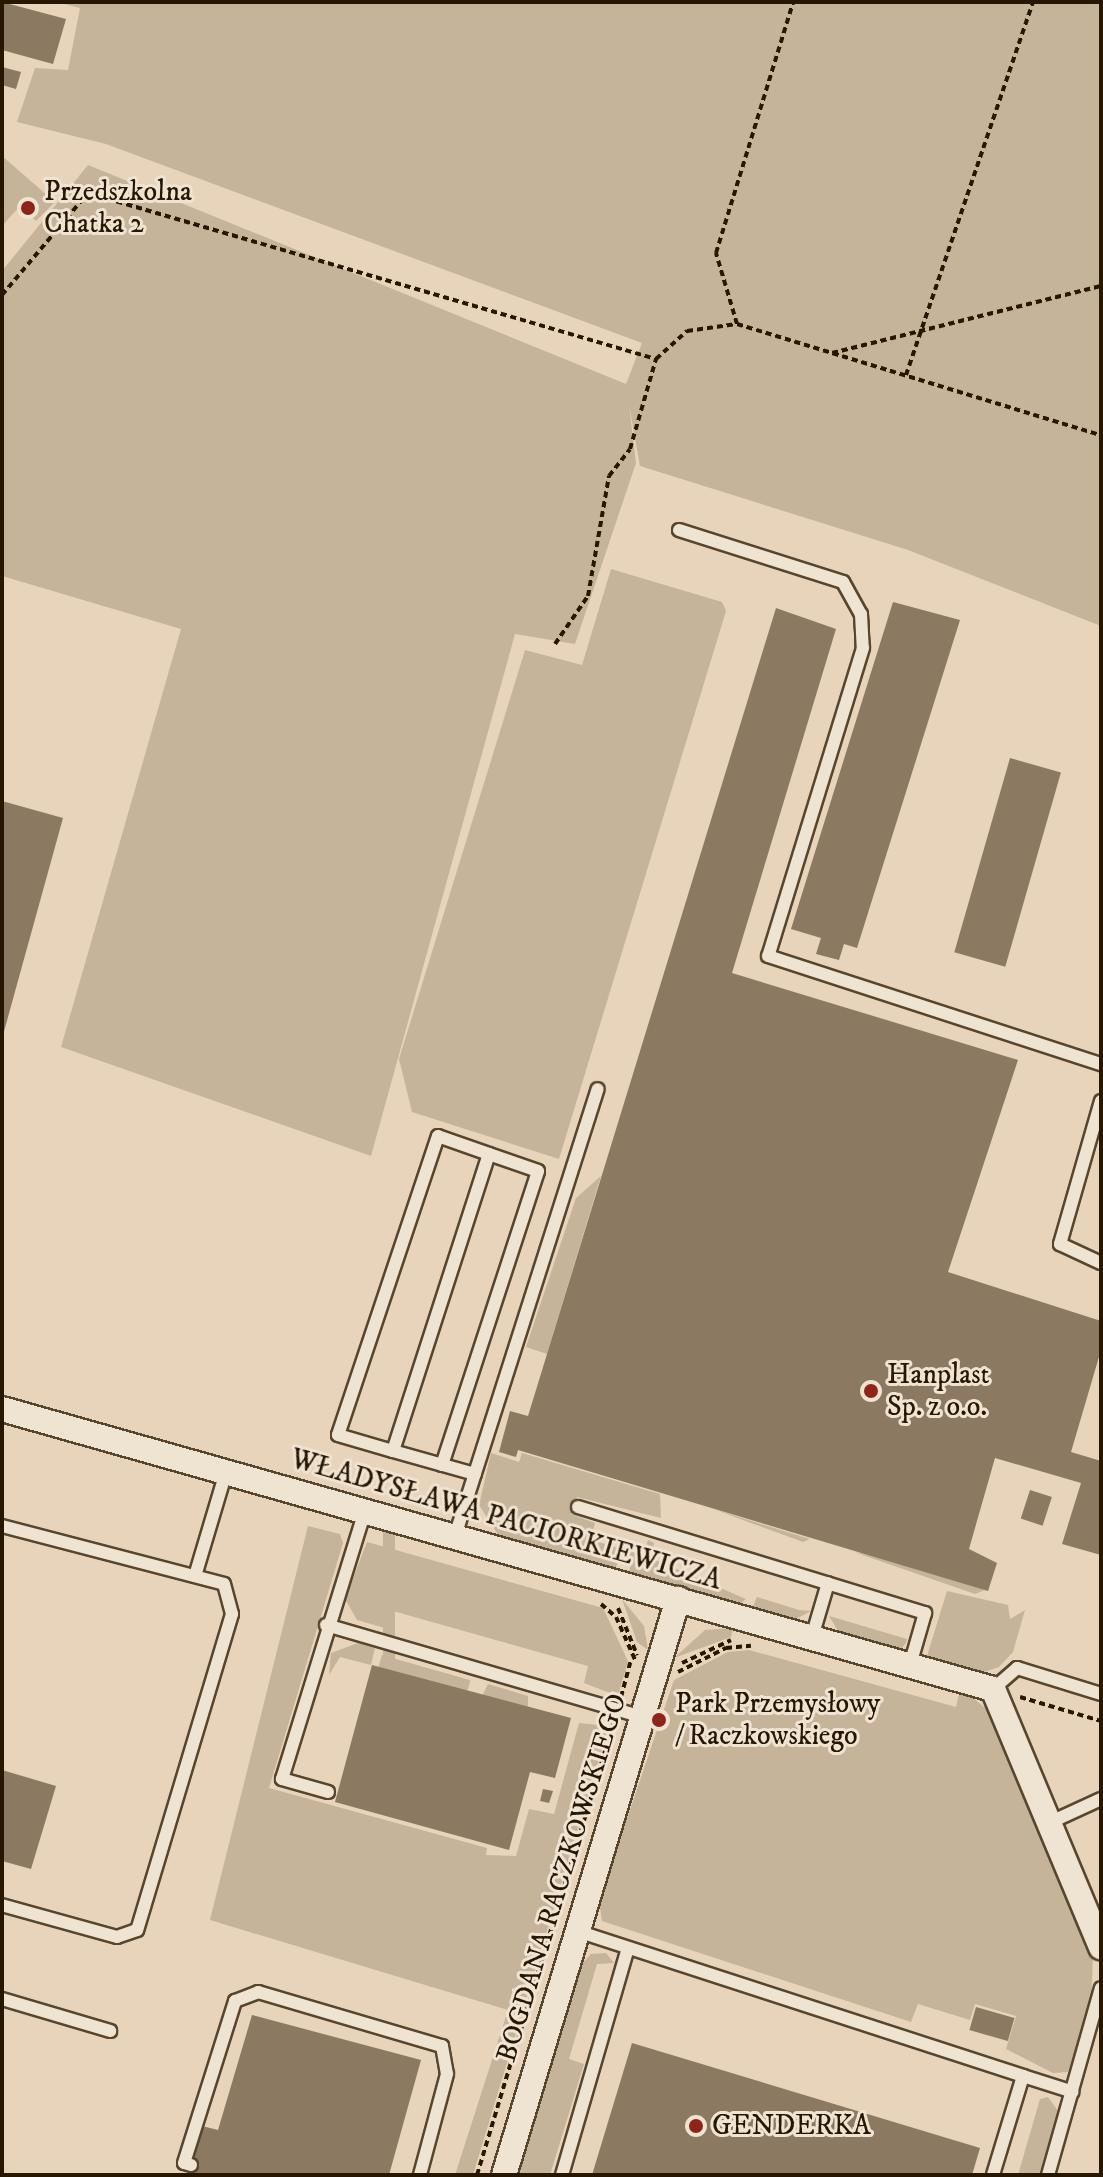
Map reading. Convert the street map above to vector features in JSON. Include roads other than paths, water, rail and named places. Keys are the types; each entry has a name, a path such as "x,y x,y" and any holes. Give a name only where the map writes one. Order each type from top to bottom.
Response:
{"street":[{"name":"WŁADYSŁAWA PACIORKIEWICZA","path":"2,1409 993,1689"},
{"name":"BOGDANA RACZKOWSKIEGO","path":"504,2175 642,1717 651,1659 678,1599"},
{"path":"993,1689 1101,1947"}],"lane":[{"path":"679,530 843,582 861,614 863,648 768,956 1101,1064"},
{"path":"455,1536 598,1089"},
{"path":"1101,1101 1060,1244 1101,1263"},
{"path":"442,1465 538,1171 438,1136 338,1435 442,1465 475,1474"},
{"path":"393,1451 489,1154"},
{"path":"195,1576 226,1472"},
{"path":"578,1507 925,1613 910,1665"},
{"path":"328,1792 282,1779 326,1625 365,1511"},
{"path":"2,1526 224,1584 232,1614 137,1930 117,1937 2,1905"},
{"path":"812,1637 828,1583"},
{"path":"326,1625 642,1717"},
{"path":"993,1689 1017,1668 1101,1694"},
{"path":"1051,1822 1101,1799"},
{"path":"577,1931 1073,2092"},
{"path":"562,2175 628,1948"},
{"path":"1048,2175 1101,1988"},
{"path":"191,2165 184,2163 235,2001 258,1992 442,2046 447,2074 420,2175"},
{"path":"2,1999 110,2031"},
{"path":"993,2175 1023,2076"}],"place":[{"name":"Przedszkolna Chatka 2","path":"28,208"},
{"name":"Hanplast Sp. z o.o.","path":"871,1391"},
{"name":"Park Przemysłowy / Raczkowskiego","path":"659,1720"},
{"name":"GENDERKA","path":"696,2126"}]}
